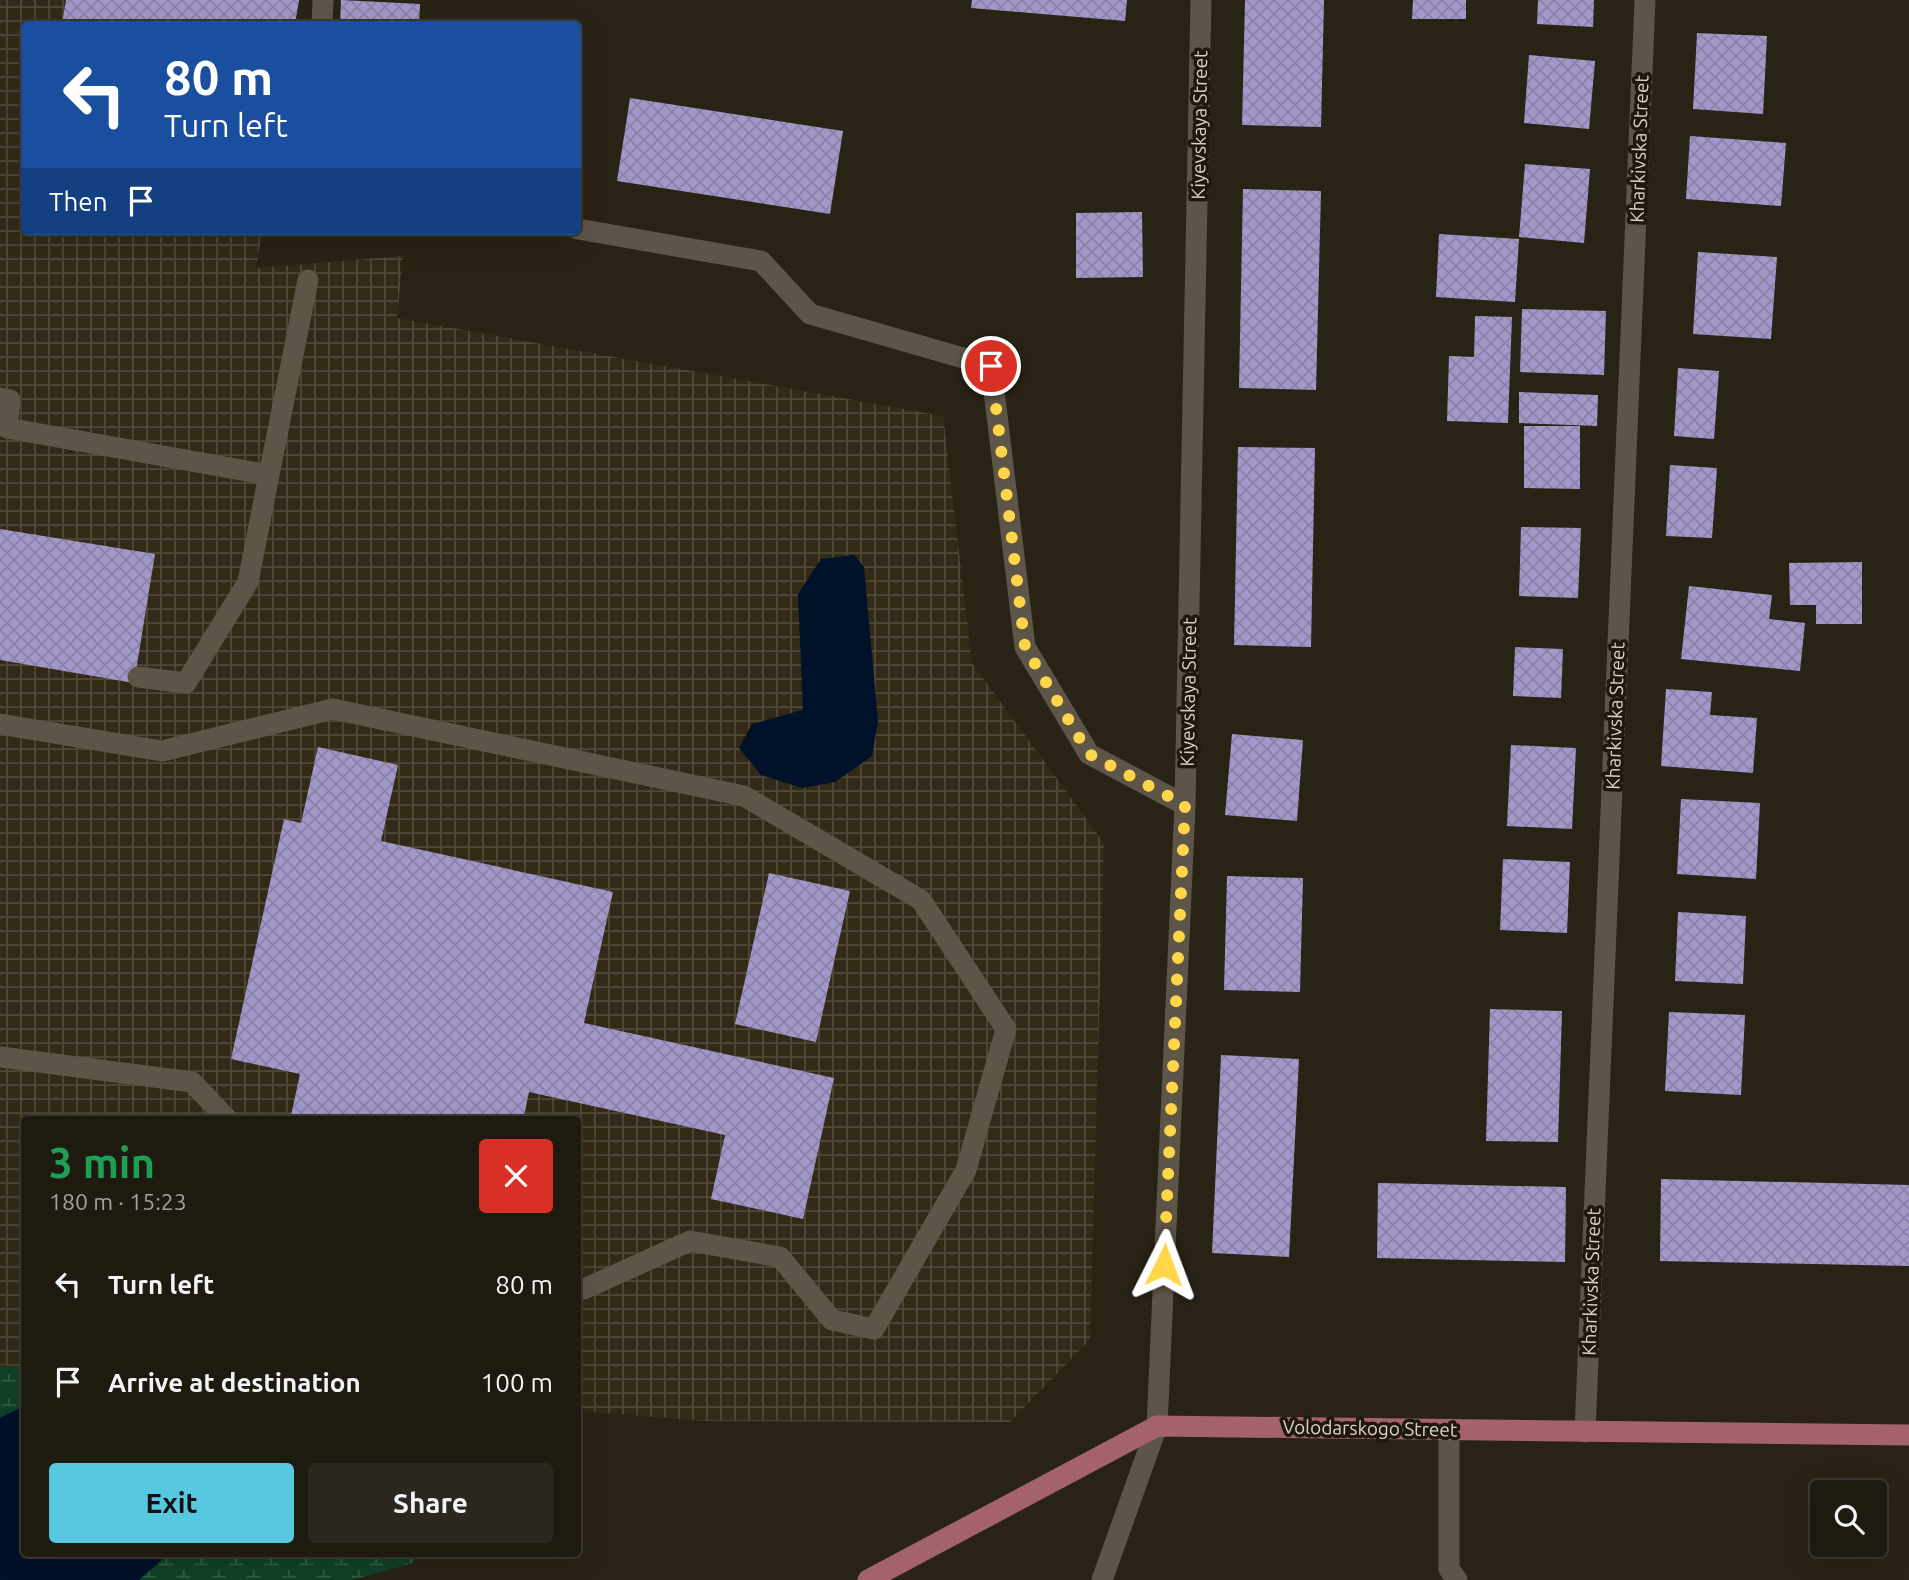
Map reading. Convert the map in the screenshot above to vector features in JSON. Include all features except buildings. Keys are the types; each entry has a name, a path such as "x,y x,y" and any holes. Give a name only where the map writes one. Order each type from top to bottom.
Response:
{"main road":[{"name":"Volodarskogo Street","path":"868,1580 1157,1426 1909,1435"}],"street":[{"path":"322,21 323,0"},
{"name":"Kiyevskaya Street","path":"1102,1580 1157,1426 1185,805 1201,0"},
{"name":"Kharkivska Street","path":"1585,1432 1645,0"},
{"path":"581,230 761,261 810,314 991,366 1025,647 1089,754 1185,805"},
{"path":"138,677 186,682 248,582 308,280"},
{"path":"0,398 10,400 7,428 269,475"},
{"path":"0,724 162,751 334,709 744,796 920,901 1006,1029 966,1170 874,1329 832,1320 780,1257 690,1241 581,1288"},
{"path":"0,1057 192,1082 224,1116"},
{"path":"1449,1429 1449,1569 1457,1580"}],"shaded area":[{"path":"0,0 299,0 296,21 21,21 21,235 261,235 256,268 403,256 397,318 943,416 972,663 1104,843 1090,1340 1010,1422 705,1421 581,1411 581,1116 21,1116 21,1367 0,1365"}],"green space":[{"path":"0,1366 21,1367 21,1408 0,1418"},
{"path":"165,1557 416,1557 412,1563 352,1580 139,1580"}],"water":[{"path":"854,555 864,567 878,721 872,756 835,782 802,788 761,775 739,748 752,724 803,710 798,594 821,559"},
{"path":"21,1408 21,1557 165,1557 139,1580 0,1580 0,1418"}],"route":[{"path":"991,366 1025,647 1089,754 1185,805 1164,1265"}]}
